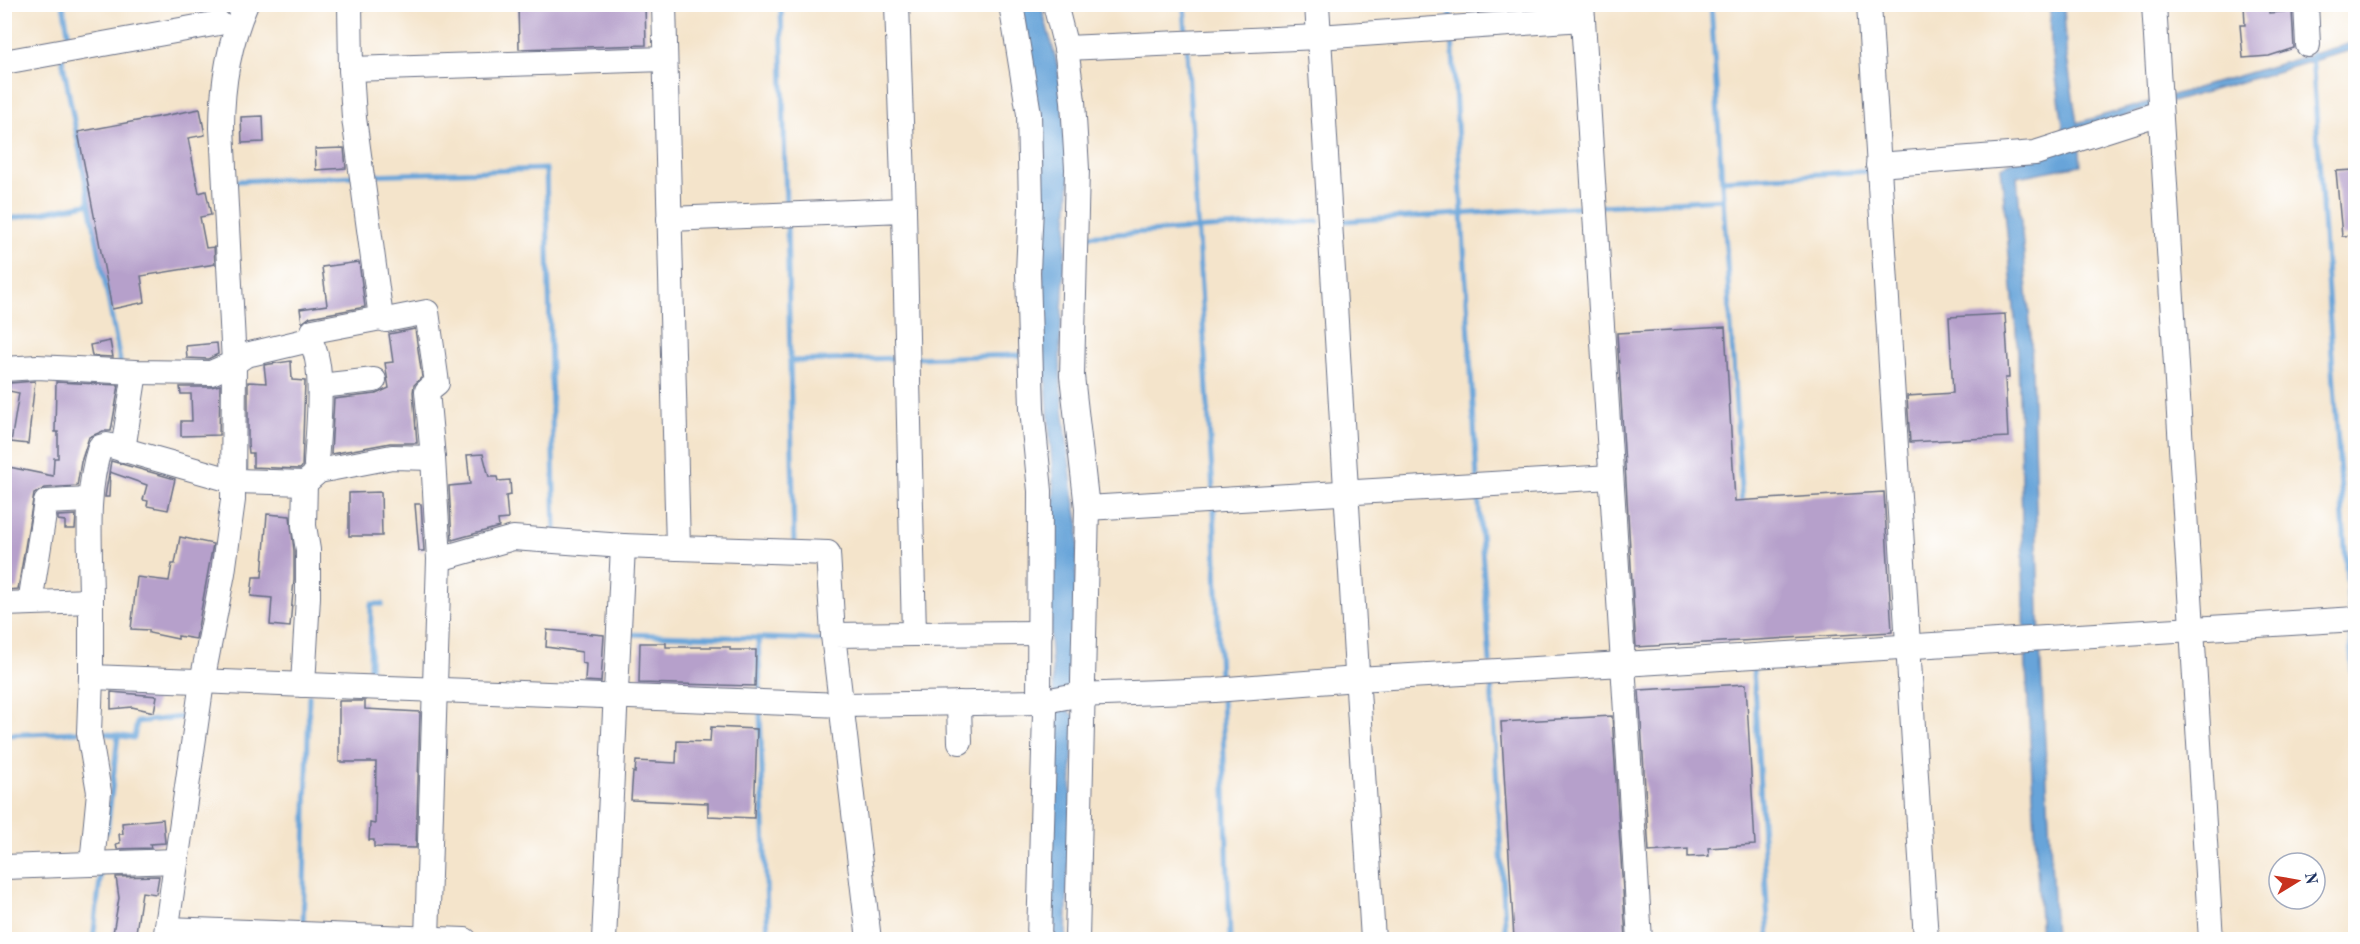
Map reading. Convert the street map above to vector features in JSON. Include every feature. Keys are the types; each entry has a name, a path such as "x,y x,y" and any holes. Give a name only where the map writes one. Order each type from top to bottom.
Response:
{"street":[{"path":"4,62 223,19 246,4"},
{"path":"350,4 351,69 356,129 381,318"},
{"path":"664,4 678,548"},
{"path":"897,4 914,634"},
{"path":"1011,4 1022,58 1029,114 1031,207 1028,272 1032,409 1040,491 1040,633 1046,712 1039,939"},
{"path":"1054,4 1066,48 1073,101 1077,169 1072,376 1087,508 1080,695 1077,939"},
{"path":"1317,4 1374,939"},
{"path":"1869,4 1926,939"},
{"path":"2154,4 2211,939"},
{"path":"2306,4 2308,45"},
{"path":"1066,48 1318,37 1582,12 1640,939"},
{"path":"223,19 222,128 234,363 234,481 223,573 202,682 166,934 465,939"},
{"path":"351,69 665,59"},
{"path":"1878,165 2035,153 2071,142 2160,103"},
{"path":"669,219 903,210"},
{"path":"4,369 37,367 211,373 246,355 309,340 314,331 381,318 386,320 428,312 436,383 427,391 439,559 427,938"},
{"path":"303,685 308,597 308,550 304,526 316,465 320,386 314,346 309,340"},
{"path":"123,450 135,372"},
{"path":"320,386 374,380"},
{"path":"92,864 99,792 90,733 90,500 93,467 100,447 107,445 234,481 312,477 393,457 433,458"},
{"path":"1087,508 1611,477"},
{"path":"30,603 46,502 90,500"},
{"path":"439,559 513,538 623,546 828,553 833,635 869,939"},
{"path":"604,939 623,546"},
{"path":"4,604 91,601"},
{"path":"91,677 842,705 1044,701 1080,695 1215,690 1357,679 2355,619"},
{"path":"833,635 1040,633"},
{"path":"959,703 960,742"},
{"path":"4,867 176,861"}],"water":[{"path":"1021,5 1041,5 1058,67 1070,174 1060,347 1061,389 1079,526 1069,712 1074,715 1066,940 1049,939 1055,713 1050,639 1054,493 1043,343 1043,149"},
{"path":"2050,5 2064,5 2066,51 2077,123 2355,42 2355,49 2078,129 2081,165 2017,177 2031,335 2040,646 2055,939 2041,939 2025,648 2018,352 2001,167 2065,139 2051,43"}],"building":[{"path":"518,4 645,4 646,45 519,49"},
{"path":"2244,4 2268,4 2269,13 2292,11 2294,48 2269,56 2243,58 2240,25 2245,25"},
{"path":"200,109 205,135 188,138 199,193 206,191 211,215 200,217 206,248 214,247 215,264 141,276 145,302 112,309 78,132"},
{"path":"263,116 264,142 242,143 241,117"},
{"path":"344,148 346,168 316,170 315,149"},
{"path":"2355,170 2355,235 2342,236 2336,171"},
{"path":"359,262 365,307 310,317 302,323 300,309 327,305 322,267"},
{"path":"2005,314 2009,378 2005,378 2008,437 1910,442 1907,396 1953,393 1949,317"},
{"path":"1725,327 1735,501 1884,492 1892,632 1636,647 1617,333"},
{"path":"415,329 422,377 414,385 413,392 417,443 390,443 331,454 334,399 376,394 389,388 385,363 393,362 389,334"},
{"path":"110,341 113,357 92,356 90,345"},
{"path":"217,343 218,354 208,359 187,358 186,346"},
{"path":"291,361 292,380 305,381 302,467 300,469 253,467 253,453 249,453 248,444 248,382 266,383 264,365"},
{"path":"35,381 28,444 11,442 19,393 9,391 10,383"},
{"path":"56,382 119,385 111,431 103,431 89,437 81,462 77,486 45,488 34,494 18,589 6,590 9,551 4,550 4,518 8,482 4,481 4,466 53,476 54,458 58,458 58,432 55,432"},
{"path":"220,385 219,435 181,436 181,421 192,421 191,394 181,394 180,387"},
{"path":"483,454 489,477 497,477 498,481 510,480 511,495 506,496 508,519 498,520 499,527 452,540 449,486 470,484 467,455"},
{"path":"111,461 175,479 168,510 147,506 148,501 143,500 147,485 110,472 109,497 105,497"},
{"path":"381,492 382,536 349,536 349,493"},
{"path":"415,504 421,504 424,551 419,551"},
{"path":"267,514 290,516 294,551 294,580 290,627 270,625 272,598 251,596 253,577 262,577"},
{"path":"76,515 75,529 65,529 65,521 58,520 58,516"},
{"path":"180,537 213,544 196,639 178,636 178,639 149,633 149,630 131,629 137,577 169,581"},
{"path":"547,630 604,635 601,682 585,681 586,664 582,663 582,652 546,647"},
{"path":"640,643 666,643 666,647 730,647 730,650 756,650 755,686 639,683"},
{"path":"1746,684 1755,845 1708,848 1709,856 1688,857 1688,849 1649,852 1639,690"},
{"path":"111,692 157,696 154,712 132,707 111,709"},
{"path":"339,701 365,701 365,709 420,712 416,848 374,847 374,840 369,840 370,823 375,824 376,762 339,762"},
{"path":"1612,716 1626,939 1514,939 1501,722"},
{"path":"711,727 757,729 754,818 708,816 708,803 631,800 636,761 676,763 677,741 710,742"},
{"path":"163,819 165,843 150,844 151,848 117,849 116,844 120,843 119,834 123,834 122,823"},
{"path":"159,876 156,894 142,892 135,939 112,939 119,898 116,877"}],"waterway":[{"path":"63,4 70,43"},
{"path":"781,4 786,209"},
{"path":"1184,4 1186,36"},
{"path":"1450,4 1451,21"},
{"path":"1711,4 1742,506"},
{"path":"1452,35 1477,478"},
{"path":"1187,50 1213,492"},
{"path":"2312,54 2349,609"},
{"path":"62,58 121,366"},
{"path":"368,175 546,169 555,534"},
{"path":"1722,180 1869,171"},
{"path":"238,181 356,176"},
{"path":"1602,206 1723,199"},
{"path":"4,220 92,203"},
{"path":"1345,221 1588,206"},
{"path":"787,221 794,546"},
{"path":"1084,236 1318,221"},
{"path":"913,358 1022,355"},
{"path":"790,361 901,358"},
{"path":"1478,492 1490,662"},
{"path":"1214,508 1220,679"},
{"path":"364,677 370,677 371,604 382,604"},
{"path":"625,634 827,640"},
{"path":"2350,637 2356,721"},
{"path":"758,638 760,691"},
{"path":"1753,667 1769,940"},
{"path":"1491,681 1506,940"},
{"path":"303,928 309,696"},
{"path":"1222,698 1230,940"},
{"path":"760,711 768,940"},
{"path":"96,732 134,738 137,722 182,717"},
{"path":"4,735 77,732"},
{"path":"107,832 118,735"},
{"path":"93,940 101,871"}]}
